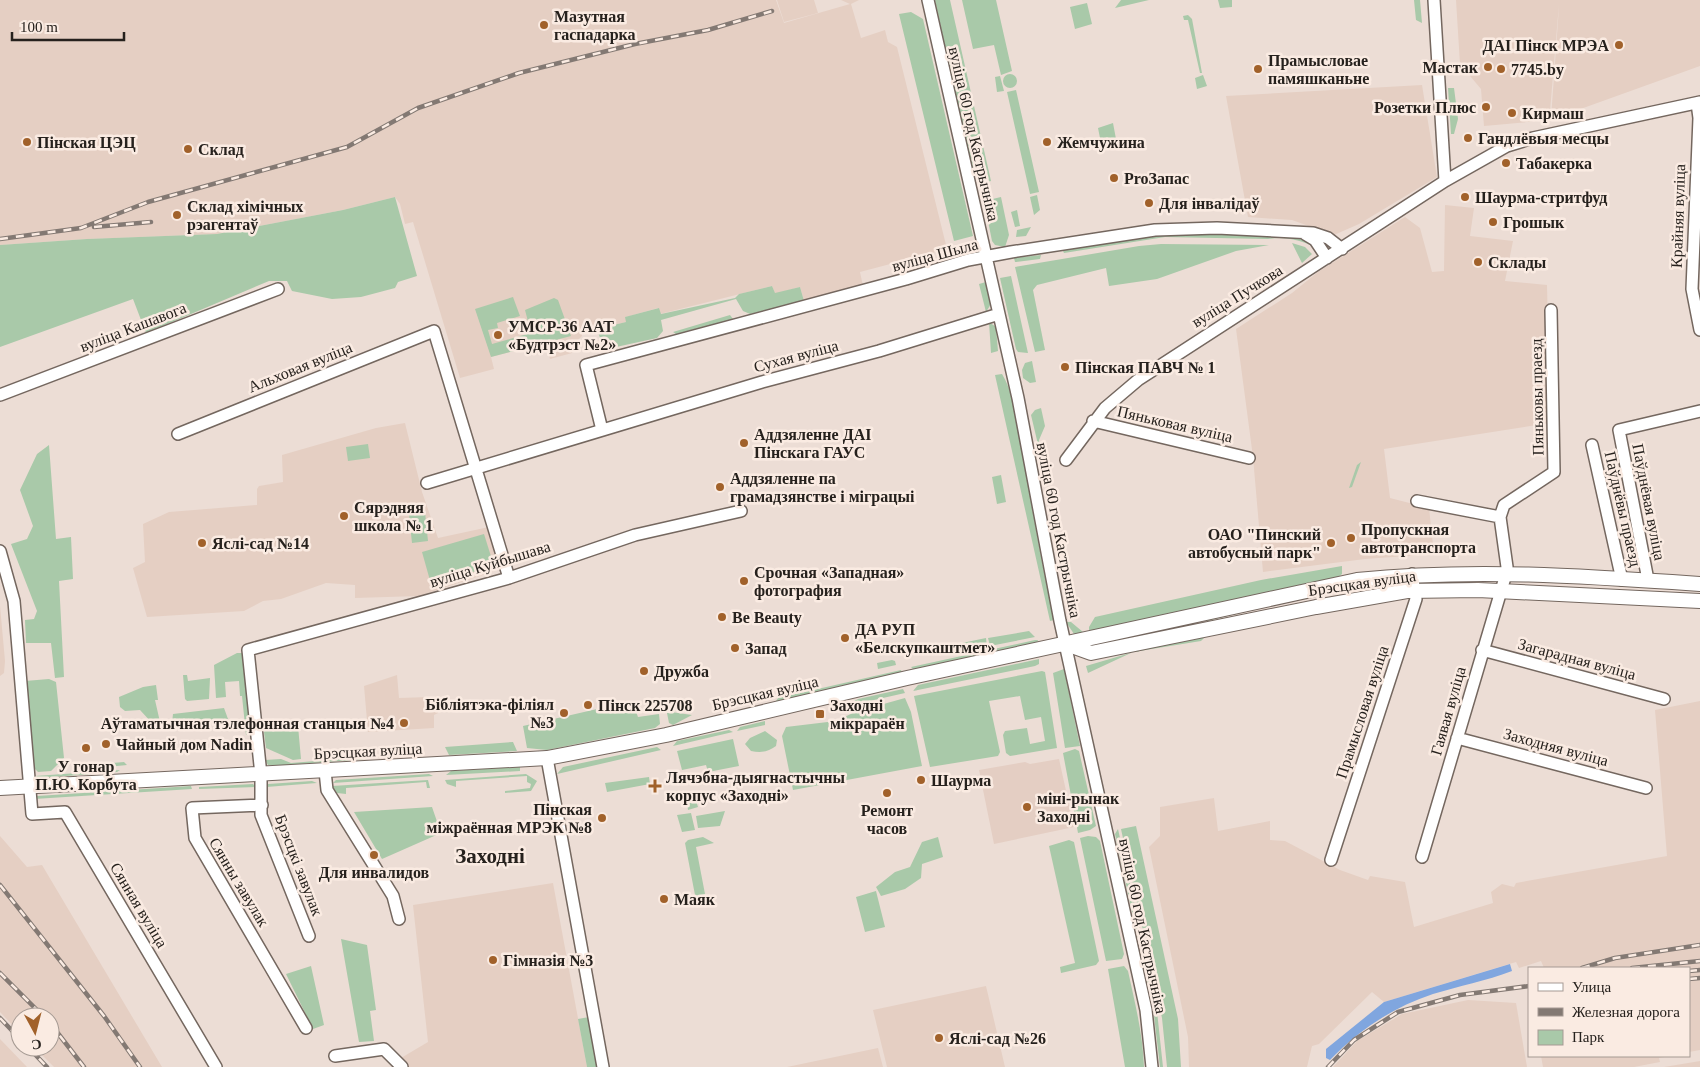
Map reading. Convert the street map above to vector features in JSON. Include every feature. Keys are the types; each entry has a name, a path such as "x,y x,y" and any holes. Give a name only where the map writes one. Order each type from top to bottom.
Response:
{"main road":[{"name":"Брэсцкая вуліца","path":"0,788 546,758 666,735 907,678 1357,580 1412,574 1506,574 1700,584"},
{"name":"Брэсцкая вуліца","path":"1065,644 1091,653 1316,606 1415,591 1501,591 1700,600"}],"street":[{"name":"вуліца 60 год Кастрычніка","path":"928,0 1018,398 1065,644 1146,1010 1152,1067"},
{"path":"1434,0 1445,181"},
{"name":"Крайняя вуліца","path":"1666,109 1699,103 1692,289 1700,330"},
{"name":"вуліца Пучкова","path":"1066,460 1093,421 1114,398 1145,375 1445,181 1507,146 1533,138 1666,109"},
{"name":"вуліца Шыла","path":"602,430 586,364 906,279 968,260 1155,230 1217,228 1313,233 1328,238 1342,249"},
{"path":"1301,232 1315,240 1327,258"},
{"name":"вуліца Кашавога","path":"0,395 278,289"},
{"name":"Пяньковы праезд","path":"1500,517 1504,505 1554,472 1551,310"},
{"name":"Сухая вуліца","path":"427,483 999,314"},
{"name":"Альховая вуліца","path":"178,434 434,331 477,469"},
{"name":"Паўднёвая вуліца","path":"1648,580 1619,430 1700,411"},
{"name":"Пяньковая вуліца","path":"1093,421 1249,458"},
{"name":"Паўднёвы праезд","path":"1592,445 1622,580"},
{"path":"477,469 509,578"},
{"path":"1417,501 1500,517 1507,567 1506,574"},
{"name":"вуліца Куйбышава","path":"261,775 248,650 509,578 635,535 741,511"},
{"path":"0,551 14,601 29,786"},
{"name":"Прамысловая вуліца","path":"1331,860 1416,600 1412,574"},
{"name":"Гаявая вуліца","path":"1422,857 1506,574"},
{"name":"Загарадная вуліца","path":"1482,650 1664,699"},
{"name":"Заходняя вуліца","path":"1457,738 1646,788"},
{"path":"546,758 603,1067"},
{"path":"325,771 327,790 393,896 399,919"},
{"name":"Брэсцкі завулак","path":"261,775 261,816 309,936"},
{"name":"Сянная вуліца","path":"29,786 32,814 65,812 216,1067"},
{"name":"Сянны завулак","path":"262,804 192,808 194,838 306,1028"},
{"path":"335,1056 384,1049 402,1067"}],"shaded area":[{"path":"0,0 776,0 784,23 850,4 841,0 859,0 851,4 861,38 885,30 888,42 897,47 947,249 860,272 863,286 804,301 800,287 775,294 772,286 660,314 658,308 626,317 626,322 582,333 582,336 576,342 571,344 572,353 550,359 545,343 491,357 494,369 460,378 413,222 405,224 400,204 395,197 343,210 217,234 87,239 0,245"},
{"path":"777,0 814,0 818,13 784,22"},
{"path":"1456,0 1700,0 1700,66 1550,120 1484,126 1481,89 1460,64","holes":["1559,4 1551,118 1550,111"]},
{"path":"1422,85 1437,177 1359,224 1334,235 1292,220 1248,217 1226,96"},
{"path":"1445,205 1474,208 1470,236 1513,241 1505,281 1547,285 1550,423 1384,449 1390,498 1429,508 1434,554 1365,559 1263,572 1253,457 1236,329 1292,293 1318,272 1405,217 1420,228 1432,272 1444,271"},
{"name":"Сярэдняя школа № 1","path":"405,423 422,492 438,538 489,527 498,562 495,571 419,596 355,598 355,585 326,583 281,599 263,601 244,611 147,617 133,568 145,562 143,524 169,512 257,505 257,489 259,486 283,482 282,455 376,428"},
{"path":"0,606 5,661 4,673 0,676"},
{"path":"397,675 399,698 429,697 436,703 438,713 434,715 434,728 368,732 364,686"},
{"path":"1700,701 1700,1050 1690,1052 1690,967 1544,967 1541,961 1519,968 1516,962 1384,1002 1372,992 1319,1044 1312,1046 1307,1067 1189,1067 1188,1037 1149,847 1160,836 1160,807 1214,798 1218,831 1270,821 1270,840 1285,841 1340,870 1368,880 1370,876 1405,882 1414,927 1493,903 1491,892 1502,884 1514,887 1516,883 1667,856 1655,710"},
{"name":"міні-рынак Заходні","path":"1059,759 1074,827 994,844 979,770 1025,762 1030,764"},
{"path":"0,836 27,867 42,865 162,1067 54,1067 44,1057 60,1057 60,1007 10,1007 10,1022 0,1012"},
{"name":"Гімназія №3","path":"553,883 587,1067 407,1067 401,1058 428,1042 413,905"},
{"name":"Яслі-сад №26","path":"986,986 1005,1067 887,1067 873,1010"},
{"path":"1468,1000 1516,1003 1527,1067 1333,1067 1357,1041 1402,1014"},
{"path":"0,1039 10,1049 10,1057 17,1057 27,1067 0,1067"},
{"path":"878,1048 883,1067 787,1067"},
{"path":"1541,1057 1664,1057 1659,1058 1660,1062 1634,1067 1543,1067"},
{"path":"1700,1061 1700,1067 1664,1067"}],"green space":[{"path":"935,0 950,0 991,181 983,183 971,165"},
{"path":"962,0 996,0 1012,71 1001,75 994,45 973,49"},
{"path":"1121,0 1149,0 1115,8"},
{"path":"1218,0 1232,0 1232,7 1220,8"},
{"path":"1414,0 1420,0 1422,23 1416,20"},
{"path":"1087,3 1092,24 1075,29 1070,7"},
{"path":"911,12 923,19 973,236 954,241 899,14"},
{"path":"1188,15 1192,19 1202,73 1200,73 1188,20 1184,20 1183,16"},
{"path":"1010,74 1015,76 1017,81 1015,86 1010,88 1005,86 1003,81 1005,76"},
{"path":"1203,75 1207,86 1197,89 1195,78"},
{"path":"1000,76 1004,91 997,92 995,77"},
{"path":"1448,88 1454,88 1458,119 1454,134 1451,134"},
{"path":"1016,90 1039,192 1030,194 1007,92"},
{"path":"1113,123 1116,139 1101,143 1098,128"},
{"path":"1037,195 1040,210 1034,215 1030,197"},
{"path":"395,197 417,276 398,282 395,288 361,297 332,299 292,291 287,281 269,281 146,333 133,299 0,347 0,245 87,239 217,234 343,210"},
{"path":"1001,197 1009,235 1005,247 995,245 992,241 984,201"},
{"path":"1017,210 1020,226 1015,227 1011,212"},
{"path":"1031,227 1026,236 1016,237 1017,230"},
{"path":"1193,233 1289,236 1304,239 1314,247 1304,242 1286,238 1165,237 1064,253 1063,251 1111,239"},
{"path":"1292,243 1305,247 1312,254 1302,263"},
{"path":"1161,244 1269,245 1236,251 1157,279 1109,286 1106,268 1037,285 1033,290 1045,350 1035,352 1015,267"},
{"path":"1041,255 1040,259 1015,262 1014,258"},
{"path":"1011,276 1028,353 1018,352 1016,349 1000,278"},
{"path":"986,282 991,304 986,312 979,284"},
{"path":"772,286 775,293 800,287 804,301 750,314 743,311 736,299 661,320 663,331 657,338 607,349 601,341 597,329 626,322 625,317 659,308 661,314 735,298 739,294"},
{"path":"513,297 520,316 497,323 498,328 488,330 492,344 531,333 525,310 554,298 558,300 571,336 491,357 475,309"},
{"path":"730,315 733,319 676,334 673,332"},
{"path":"989,322 996,327 998,351 991,353"},
{"path":"1032,361 1036,382 1030,383 1023,378 1022,370 1025,363"},
{"path":"1002,374 1010,391 1014,409 1054,620 1050,621 995,375"},
{"path":"1041,408 1045,426 1039,440 1041,457 1031,415 1035,410"},
{"path":"368,444 370,458 348,461 346,447"},
{"path":"49,445 56,539 71,537 73,579 59,581 64,677 55,678 51,643 26,643 25,620 34,619 37,611 11,544 27,539 33,526 20,490 37,454"},
{"path":"1361,462 1352,487 1349,488 1357,465"},
{"path":"1001,475 1006,502 997,504 992,477"},
{"path":"425,512 428,541 412,543 409,514"},
{"path":"484,534 494,566 431,584 422,552"},
{"path":"1342,566 1342,574 1338,577 1089,633 1089,627 1095,617 1261,580"},
{"path":"1304,598 1207,621 1204,620"},
{"path":"1196,620 1198,622 1194,624 1098,643"},
{"path":"1066,622 1071,622 1083,632 1074,634"},
{"path":"1029,631 1035,637 990,646 988,638"},
{"path":"1206,636 1201,641 1134,652 1154,646"},
{"path":"986,638 987,648 956,654 962,643"},
{"path":"1038,640 1037,643 914,670 911,667"},
{"path":"1132,652 1088,673 1086,666"},
{"path":"237,653 245,653 253,734 246,735 239,681 225,682 226,697 216,698 214,665"},
{"path":"1039,659 1039,664 1035,666 913,691 918,685"},
{"path":"895,661 896,665 878,669 877,663"},
{"path":"1064,669 1080,746 1065,748 1053,673"},
{"path":"901,670 902,673 774,704 778,698"},
{"path":"1042,671 1045,672 1057,748 1010,756 1006,753 1003,735 1005,731 1027,728 1030,744 1045,741 1041,717 1025,720 1020,696 989,701 1000,752 998,756 930,767 914,696"},
{"path":"183,675 187,675 188,681 210,678 209,699 187,701 185,699"},
{"path":"49,679 56,682 64,758 51,771 38,772 34,768 25,681"},
{"path":"156,685 158,700 155,700 160,722 152,723 140,710 125,711 120,707 119,697 143,687"},
{"path":"903,689 905,693 843,707 858,699"},
{"path":"905,698 911,712 922,766 793,790 782,736 786,727 836,721 855,712"},
{"path":"632,701 638,717 659,714 660,724 655,728 547,750 527,748 523,726"},
{"path":"224,708 228,719 172,723 173,714"},
{"path":"667,713 692,715 673,725 669,723"},
{"path":"765,721 765,725 737,731 740,727"},
{"path":"298,726 301,759 293,760 266,748 264,732 266,729"},
{"path":"729,730 733,732 673,746 677,741"},
{"path":"765,731 777,740 776,746 764,752 751,751 745,744 750,738"},
{"path":"733,739 739,766 708,772 706,765 682,770 677,751"},
{"path":"513,742 517,751 449,755 445,747"},
{"path":"657,747 661,750 557,774 563,767"},
{"path":"1075,749 1079,751 1096,826 1090,830 1078,833 1063,753"},
{"path":"365,757 365,759 274,766 268,765 265,760 281,759 291,763"},
{"path":"124,762 127,765 78,770 78,766"},
{"path":"520,767 520,771 446,775 451,771"},
{"path":"120,770 117,772 40,778 35,776"},
{"path":"429,774 433,776 333,783 336,780"},
{"path":"526,774 537,781 531,791 505,793 505,791 530,788 531,784 527,782 527,776 456,781 456,787 447,784 445,780"},
{"path":"649,777 650,784 607,792 605,783"},
{"path":"428,780 430,788 427,788 426,782 346,788 346,794 337,793 332,786"},
{"path":"312,781 317,783 266,787 268,784"},
{"path":"253,784 256,787 199,789 199,787"},
{"path":"191,786 192,789 34,799 37,796"},
{"path":"694,794 698,807 688,810 686,795"},
{"path":"432,807 441,833 382,859 354,812"},
{"path":"725,811 720,826 698,828 696,816"},
{"path":"691,813 695,830 682,832 677,815"},
{"path":"1136,826 1178,1019 1181,1067 1167,1067 1162,1018 1121,829"},
{"path":"1118,829 1156,1002 1163,1067 1160,1067 1153,1007 1115,834"},
{"path":"703,837 714,843 696,847 705,894 698,896 695,895 685,843 688,840"},
{"path":"938,837 943,857 922,864 921,878 905,889 881,896 876,887 895,872 910,867 922,842"},
{"path":"1096,837 1100,841 1124,954 1122,959 1106,961 1080,838"},
{"path":"1069,840 1074,842 1099,961 1096,965 1061,973 1060,967 1075,963 1049,846"},
{"path":"876,891 885,927 865,932 856,897"},
{"path":"341,939 367,945 376,1010 370,1011 374,1041 359,1042"},
{"path":"311,966 324,1025 313,1029 286,974"},
{"path":"1124,966 1128,971 1136,1007 1144,1067 1125,1067 1108,969"},
{"path":"589,1017 598,1067 587,1067 578,1019"}],"water":[{"path":"1510,964 1512,971 1418,999 1390,1013 1365,1029 1330,1060 1326,1058 1326,1049 1384,1002"}],"railway":[{"path":"0,239 81,228 148,202 347,147 418,108 519,73 635,44 708,30 772,11"},
{"path":"94,227 151,222"},
{"path":"0,885 104,1016 140,1067"},
{"path":"1585,967 1615,958 1700,945"},
{"path":"1642,967 1700,961"},
{"path":"1690,971 1700,970"},
{"path":"0,973 34,1007"},
{"path":"1690,979 1700,978"},
{"path":"1328,1067 1354,1040 1398,1012 1460,995 1528,986"},
{"path":"0,1018 10,1028"},
{"path":"60,1036 84,1067"},
{"path":"38,1057 47,1067"}],"place":[{"name":"Мазутная гаспадарка","path":"544,25"},
{"name":"ДАІ Пінск МРЭА","path":"1619,45"},
{"name":"Мастак","path":"1488,67"},
{"name":"Прамысловае памяшканьне","path":"1258,69"},
{"name":"7745.by","path":"1501,69"},
{"name":"Розетки Плюс","path":"1486,107"},
{"name":"Кирмаш","path":"1512,113"},
{"name":"Гандлёвыя месцы","path":"1468,138"},
{"name":"Пінская ЦЭЦ","path":"27,142"},
{"name":"Жемчужина","path":"1047,142"},
{"name":"Склад","path":"188,149"},
{"name":"Табакерка","path":"1506,163"},
{"name":"ProЗапас","path":"1114,178"},
{"name":"Шаурма-стритфуд","path":"1465,197"},
{"name":"Для інвалідаў","path":"1149,203"},
{"name":"Склад хімічных рэагентаў","path":"177,215"},
{"name":"Грошык","path":"1493,222"},
{"name":"Склады","path":"1478,262"},
{"name":"УМСР-36 ААТ «Будтрэст №2»","path":"498,335"},
{"name":"Пінская ПАВЧ № 1","path":"1065,367"},
{"name":"Аддзяленне ДАІ Пінскага ГАУС","path":"744,443"},
{"name":"Аддзяленне па грамадзянстве і міграцыі","path":"720,487"},
{"name":"Сярэдняя школа № 1","path":"344,516"},
{"name":"Пропускная автотранспорта","path":"1351,538"},
{"name":"Яслі-сад №14","path":"202,543"},
{"name":"ОАО \"Пинский автобусный парк\"","path":"1331,543"},
{"name":"Срочная «Западная» фотография","path":"744,581"},
{"name":"Be Beauty","path":"722,617"},
{"name":"ДА РУП «Белскупкаштмет»","path":"845,638"},
{"name":"Запад","path":"735,648"},
{"name":"Дружба","path":"644,671"},
{"name":"Пінск 225708","path":"588,705"},
{"name":"Бібліятэка-філіял №3","path":"564,713"},
{"name":"Заходні мікрараён","path":"820,714"},
{"name":"Аўтаматычная тэлефонная станцыя №4","path":"404,723"},
{"name":"Чайный дом Nadin","path":"106,744"},
{"name":"У гонар П.Ю. Корбута","path":"86,748"},
{"name":"Шаурма","path":"921,780"},
{"name":"Лячэбна-дыягнастычны корпус «Заходні»","path":"655,786"},
{"name":"Ремонт часов","path":"887,793"},
{"name":"міні-рынак Заходні","path":"1027,807"},
{"name":"Пінская міжраённая МРЭК №8","path":"602,818"},
{"name":"Для инвалидов","path":"374,855"},
{"name":"Маяк","path":"664,899"},
{"name":"Гімназія №3","path":"493,960"},
{"name":"Яслі-сад №26","path":"939,1038"}],"district":[{"name":"Заходні","path":"490,856"}]}
